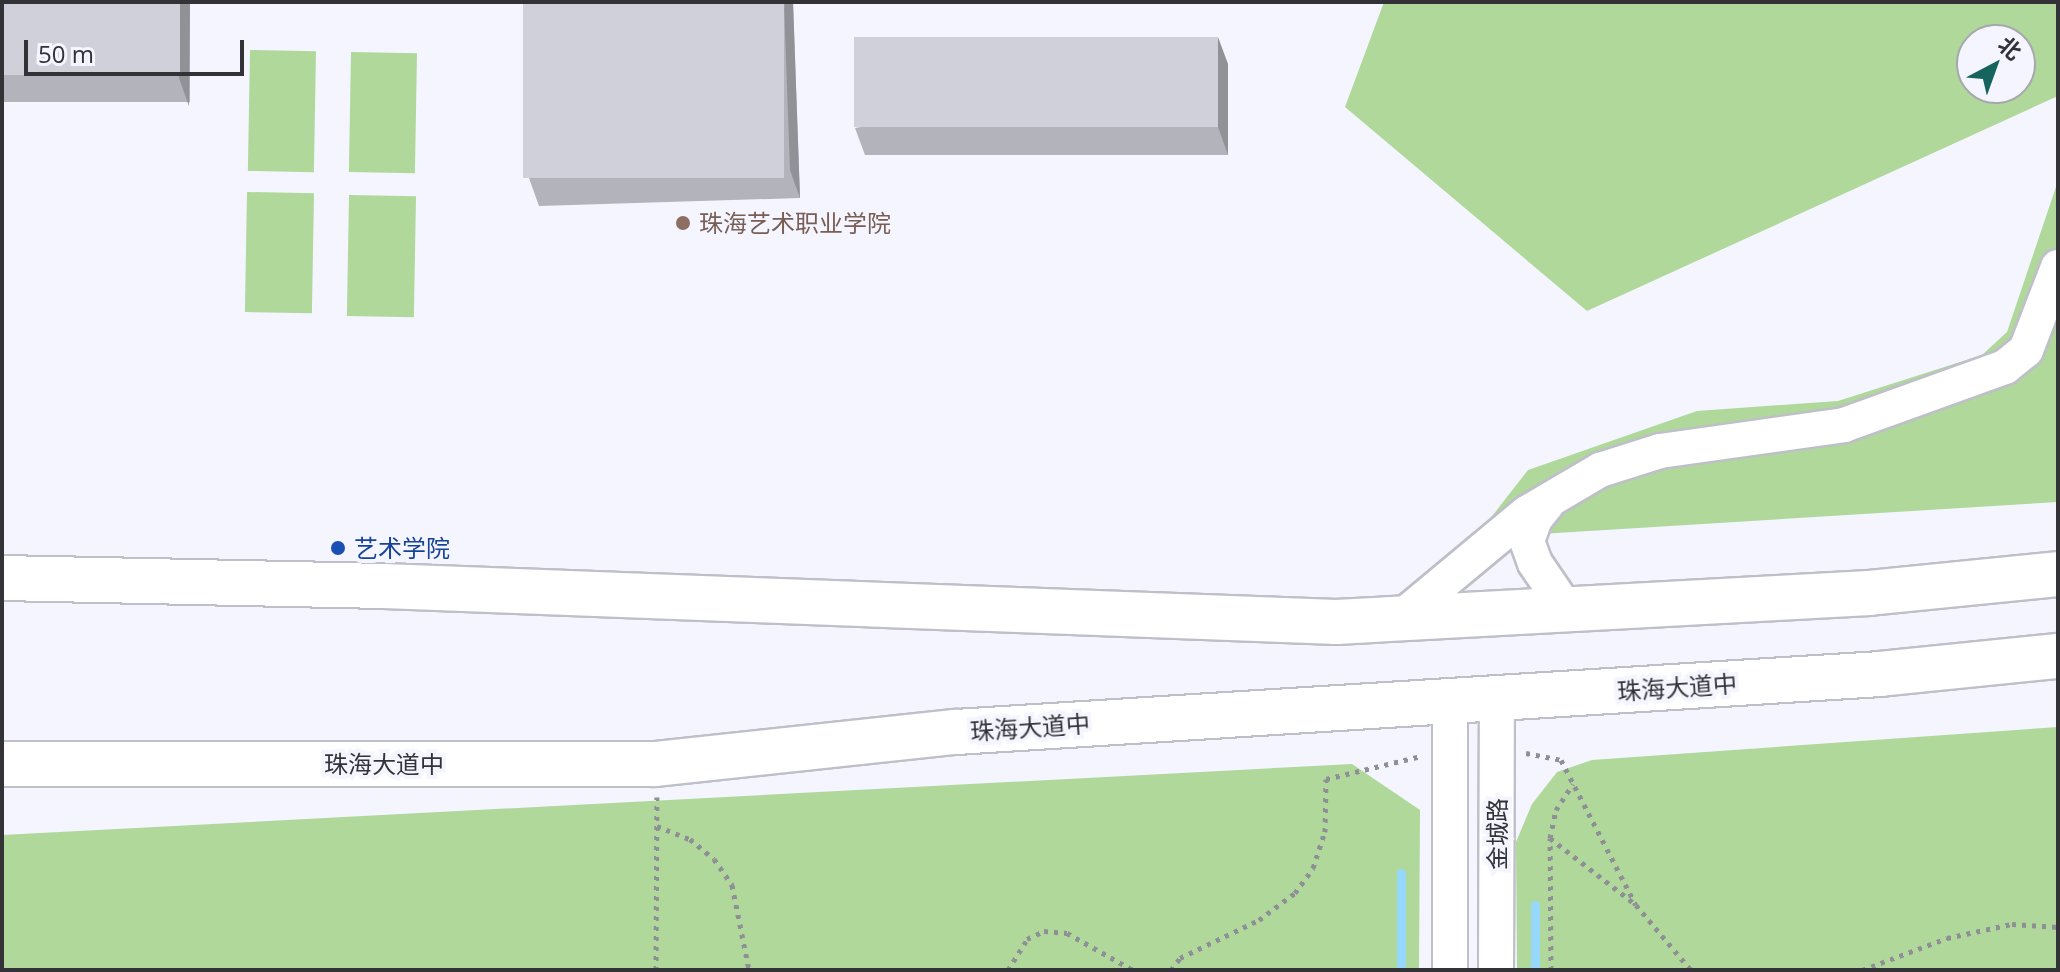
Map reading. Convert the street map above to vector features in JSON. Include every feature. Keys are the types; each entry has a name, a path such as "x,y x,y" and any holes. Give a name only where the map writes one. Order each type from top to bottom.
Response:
{"highway":[{"path":"2,578 416,587 1336,622 1569,613 1869,593 2058,574"},
{"name":"珠海大道中","path":"2,764 655,764 956,732 1880,674 2058,656"}],"street":[{"path":"1398,620 1527,513 1600,470 1660,451 1844,425 2005,367 2026,350 2058,267"},
{"path":"1553,498 1535,519 1527,541 1569,613"},
{"name":"金城路","path":"1450,699 1450,970"},
{"name":"金城路","path":"1496,970 1497,699"}],"path":[{"path":"1171,970 1180,958 1259,920 1295,893 1313,868 1325,832 1326,779 1450,749"},
{"path":"1561,760 1636,905"},
{"path":"655,764 656,970"},
{"path":"1551,970 1550,838 1556,810 1573,784"},
{"path":"657,826 690,839 714,859 732,885 749,970"},
{"path":"1550,838 1636,905 1691,970"},
{"path":"1862,970 1947,938 2012,924 2058,927"},
{"path":"1008,970 1027,939 1044,931 1067,933 1133,970"}],"green space":[{"path":"1384,2 2058,2 2058,96 1587,311 1345,107"},
{"path":"250,50 316,51 314,172 248,171"},
{"path":"351,52 417,53 415,173 349,172"},
{"path":"2058,181 2058,502 1475,538 1528,470 1697,411 1838,401 1982,355 2007,332"},
{"path":"247,192 314,193 312,313 245,312"},
{"path":"349,195 416,196 414,317 347,316"},
{"path":"2058,727 2058,970 1517,970 1516,842 1532,804 1557,772 1592,760"},
{"path":"1352,764 1420,810 1419,970 2,970 2,835"}],"building":[{"path":"2,2 180,2 180,75 2,75"},
{"path":"523,2 784,2 784,178 523,178"},
{"path":"854,37 1218,37 1218,127 854,127"}],"waterway":[{"path":"1401,873 1401,970"},
{"path":"1535,905 1535,970"}],"place":[{"name":"珠海艺术职业学院","path":"683,223"},
{"name":"艺术学院","path":"338,548"}]}
